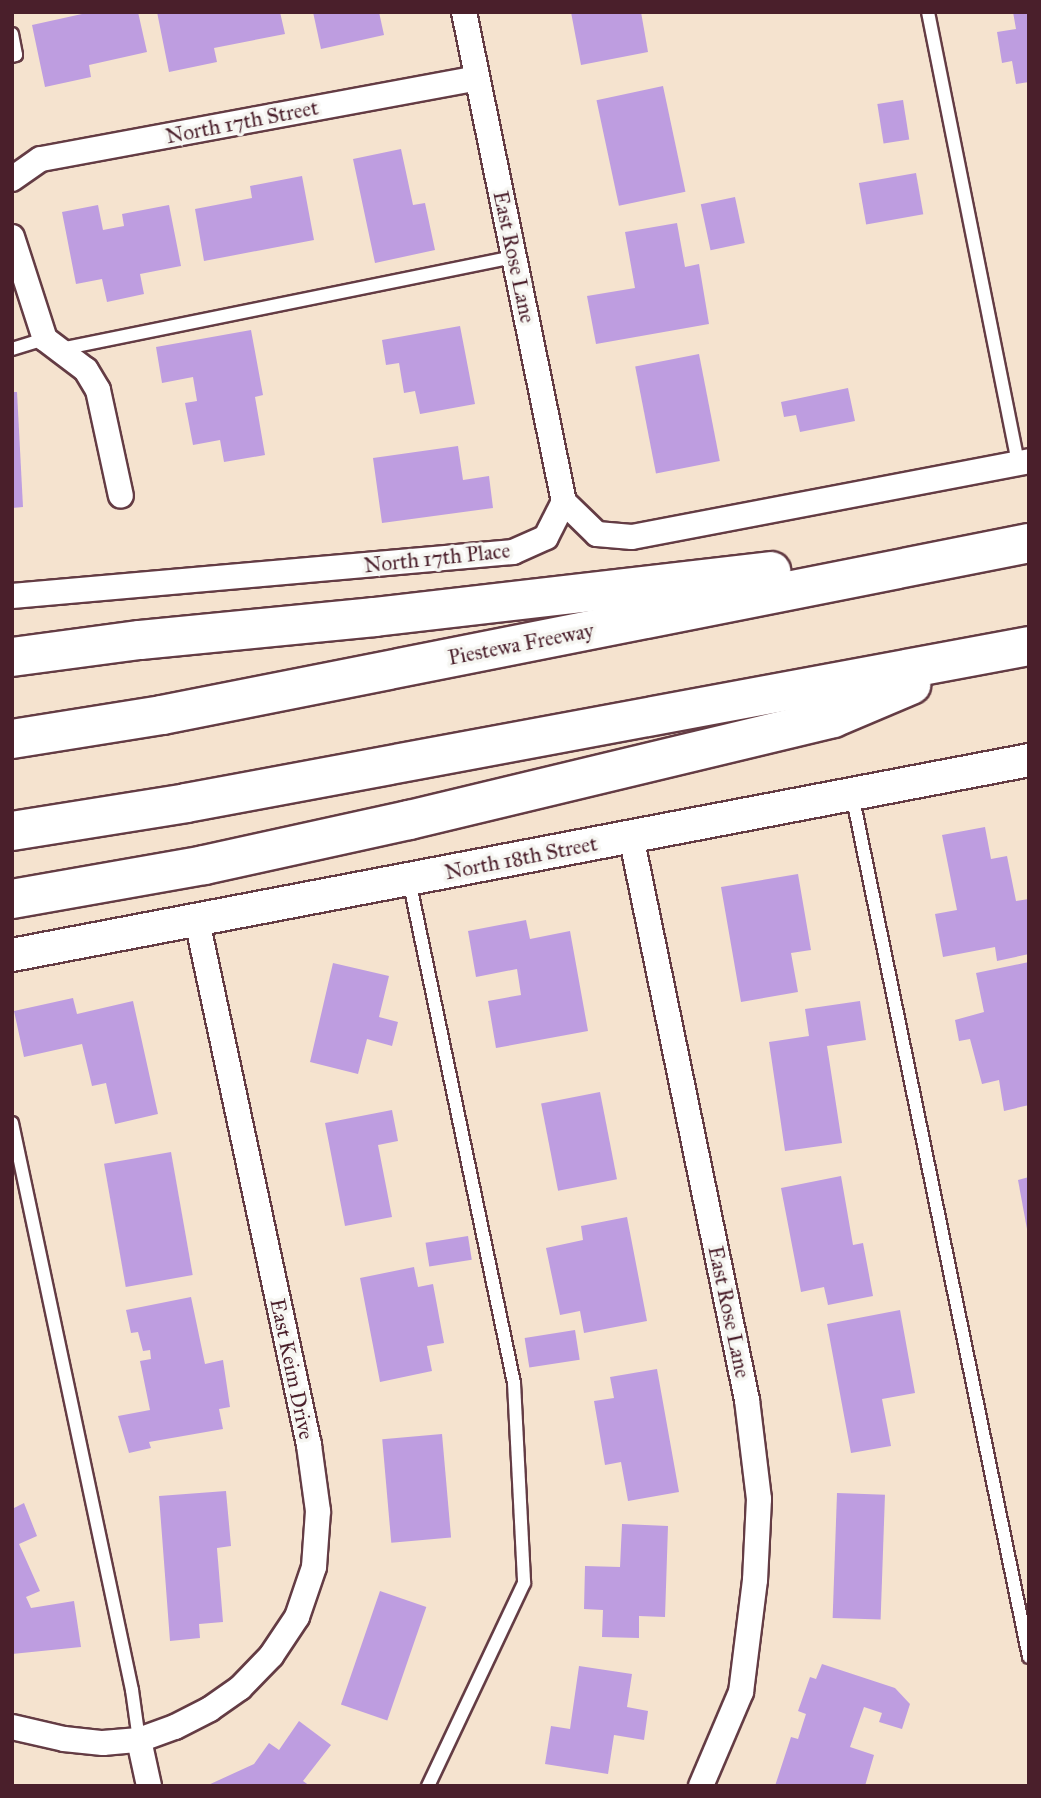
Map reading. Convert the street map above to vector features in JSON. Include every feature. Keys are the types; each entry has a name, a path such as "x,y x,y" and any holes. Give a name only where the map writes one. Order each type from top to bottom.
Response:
{"highway":[{"name":"Piestewa Freeway","path":"12,739 175,712 1029,542"},
{"path":"12,657 140,640 375,617 791,569 934,562"},
{"path":"12,831 186,803 1029,646"},
{"path":"12,899 204,865 410,820 833,718 976,657"}],"street":[{"name":"East Rose Lane","path":"464,12 564,502"},
{"name":"North 17th Street","path":"12,179 41,159 477,78"},
{"path":"12,237 53,344 86,370 98,390 121,496"},
{"path":"564,502 597,534 632,537 1023,462"},
{"name":"North 17th Place","path":"12,596 513,552 546,537 564,502"},
{"name":"North 18th Street","path":"12,955 1029,760"},
{"name":"East Rose Lane","path":"631,836 747,1400 759,1499 755,1580 741,1692 701,1786"},
{"name":"East Keim Drive","path":"12,1727 64,1739 103,1744 139,1740 175,1727 210,1709 240,1688 271,1656 297,1617 314,1567 318,1511 309,1445 197,921"},
{"path":"139,1740 149,1786"}],"lane":[{"path":"929,12 1023,462"},
{"path":"12,34 16,55 12,56"},
{"path":"12,349 53,344 514,257"},
{"path":"852,794 1029,1657"},
{"path":"409,880 514,1382 524,1583 428,1786"},
{"path":"12,1123 132,1690 139,1740"}],"building":[{"path":"91,12 138,12 147,52 89,65 91,77 45,87 32,25"},
{"path":"157,12 280,12 285,34 214,48 217,62 169,72"},
{"path":"313,12 379,12 384,35 321,49"},
{"path":"571,12 641,12 648,52 581,65"},
{"path":"1013,12 1029,12 1029,82 1016,84 1012,61 1002,63 997,32 1016,29"},
{"path":"663,86 685,192 619,206 596,100"},
{"path":"903,100 909,140 884,144 877,104"},
{"path":"401,149 413,205 425,203 435,250 375,263 353,159"},
{"path":"916,173 923,214 866,224 859,183"},
{"path":"302,176 314,240 204,261 195,209 252,198 250,186"},
{"path":"735,197 745,243 711,250 701,204"},
{"path":"98,205 103,230 124,226 122,214 169,205 181,266 140,274 144,294 107,302 102,279 76,284 62,212"},
{"path":"677,223 685,267 699,264 709,324 596,344 587,296 635,288 625,232"},
{"path":"460,326 475,404 420,414 415,391 404,393 399,363 386,365 382,340"},
{"path":"251,330 263,395 255,397 265,455 224,462 220,440 193,445 185,403 197,401 193,377 162,383 156,347"},
{"path":"699,354 720,461 656,473 635,366"},
{"path":"848,388 855,421 800,432 796,415 784,417 781,402"},
{"path":"12,392 17,392 23,507 12,508"},
{"path":"458,446 463,480 489,476 493,508 382,523 373,458"},
{"path":"985,827 991,859 1007,856 1016,901 1029,899 1029,954 997,961 995,947 943,957 935,914 957,910 942,835"},
{"path":"798,874 811,950 791,953 798,992 741,1002 721,887"},
{"path":"526,920 530,939 570,931 588,1031 496,1048 488,1001 521,995 517,969 476,977 468,931"},
{"path":"1029,962 1029,1105 1004,1111 999,1080 982,1084 970,1039 959,1041 955,1020 984,1012 976,973"},
{"path":"333,963 389,976 379,1017 398,1022 392,1046 367,1039 358,1074 310,1062"},
{"path":"73,998 77,1014 133,1001 158,1114 115,1124 106,1083 92,1086 82,1044 24,1057 14,1011"},
{"path":"860,1001 866,1040 827,1046 842,1143 785,1151 769,1042 809,1036 805,1009"},
{"path":"600,1092 617,1179 558,1191 541,1103"},
{"path":"392,1110 398,1141 378,1145 392,1217 345,1226 325,1123"},
{"path":"171,1152 193,1275 126,1287 104,1164"},
{"path":"841,1176 853,1245 863,1243 873,1296 828,1305 824,1287 801,1292 781,1188"},
{"path":"1029,1177 1029,1229 1027,1229 1018,1180"},
{"path":"627,1217 647,1321 584,1333 580,1311 560,1315 546,1248 583,1240 581,1226"},
{"path":"468,1236 472,1260 429,1266 426,1243"},
{"path":"414,1267 418,1287 433,1284 444,1343 427,1346 432,1371 380,1382 360,1278"},
{"path":"191,1297 205,1364 223,1360 230,1407 219,1409 223,1429 149,1442 151,1448 129,1453 118,1416 150,1410 140,1361 151,1359 150,1350 143,1351 138,1332 131,1333 126,1310"},
{"path":"900,1310 915,1393 882,1399 891,1446 851,1453 827,1324"},
{"path":"575,1330 580,1360 529,1368 525,1338"},
{"path":"657,1369 679,1492 628,1501 621,1462 605,1465 594,1401 614,1398 610,1377"},
{"path":"442,1434 451,1538 391,1543 382,1439"},
{"path":"226,1491 231,1546 217,1548 223,1622 199,1624 200,1638 170,1641 159,1496"},
{"path":"837,1493 885,1495 881,1620 833,1618"},
{"path":"24,1503 37,1536 19,1544 40,1591 26,1597 31,1608 74,1601 81,1647 12,1654 12,1509"},
{"path":"622,1524 668,1526 665,1617 639,1616 639,1638 602,1637 603,1610 584,1609 585,1566 620,1567"},
{"path":"380,1591 426,1607 387,1720 341,1704"},
{"path":"822,1664 895,1688 910,1704 902,1729 879,1722 882,1713 864,1707 850,1747 874,1755 865,1786 775,1786 791,1737 798,1739 806,1714 798,1711 810,1677 816,1679"},
{"path":"579,1666 632,1674 627,1707 648,1711 644,1740 614,1735 608,1774 545,1764 551,1726 570,1729"},
{"path":"299,1721 331,1745 303,1781 310,1786 206,1786 254,1764 269,1743 279,1750"}]}
